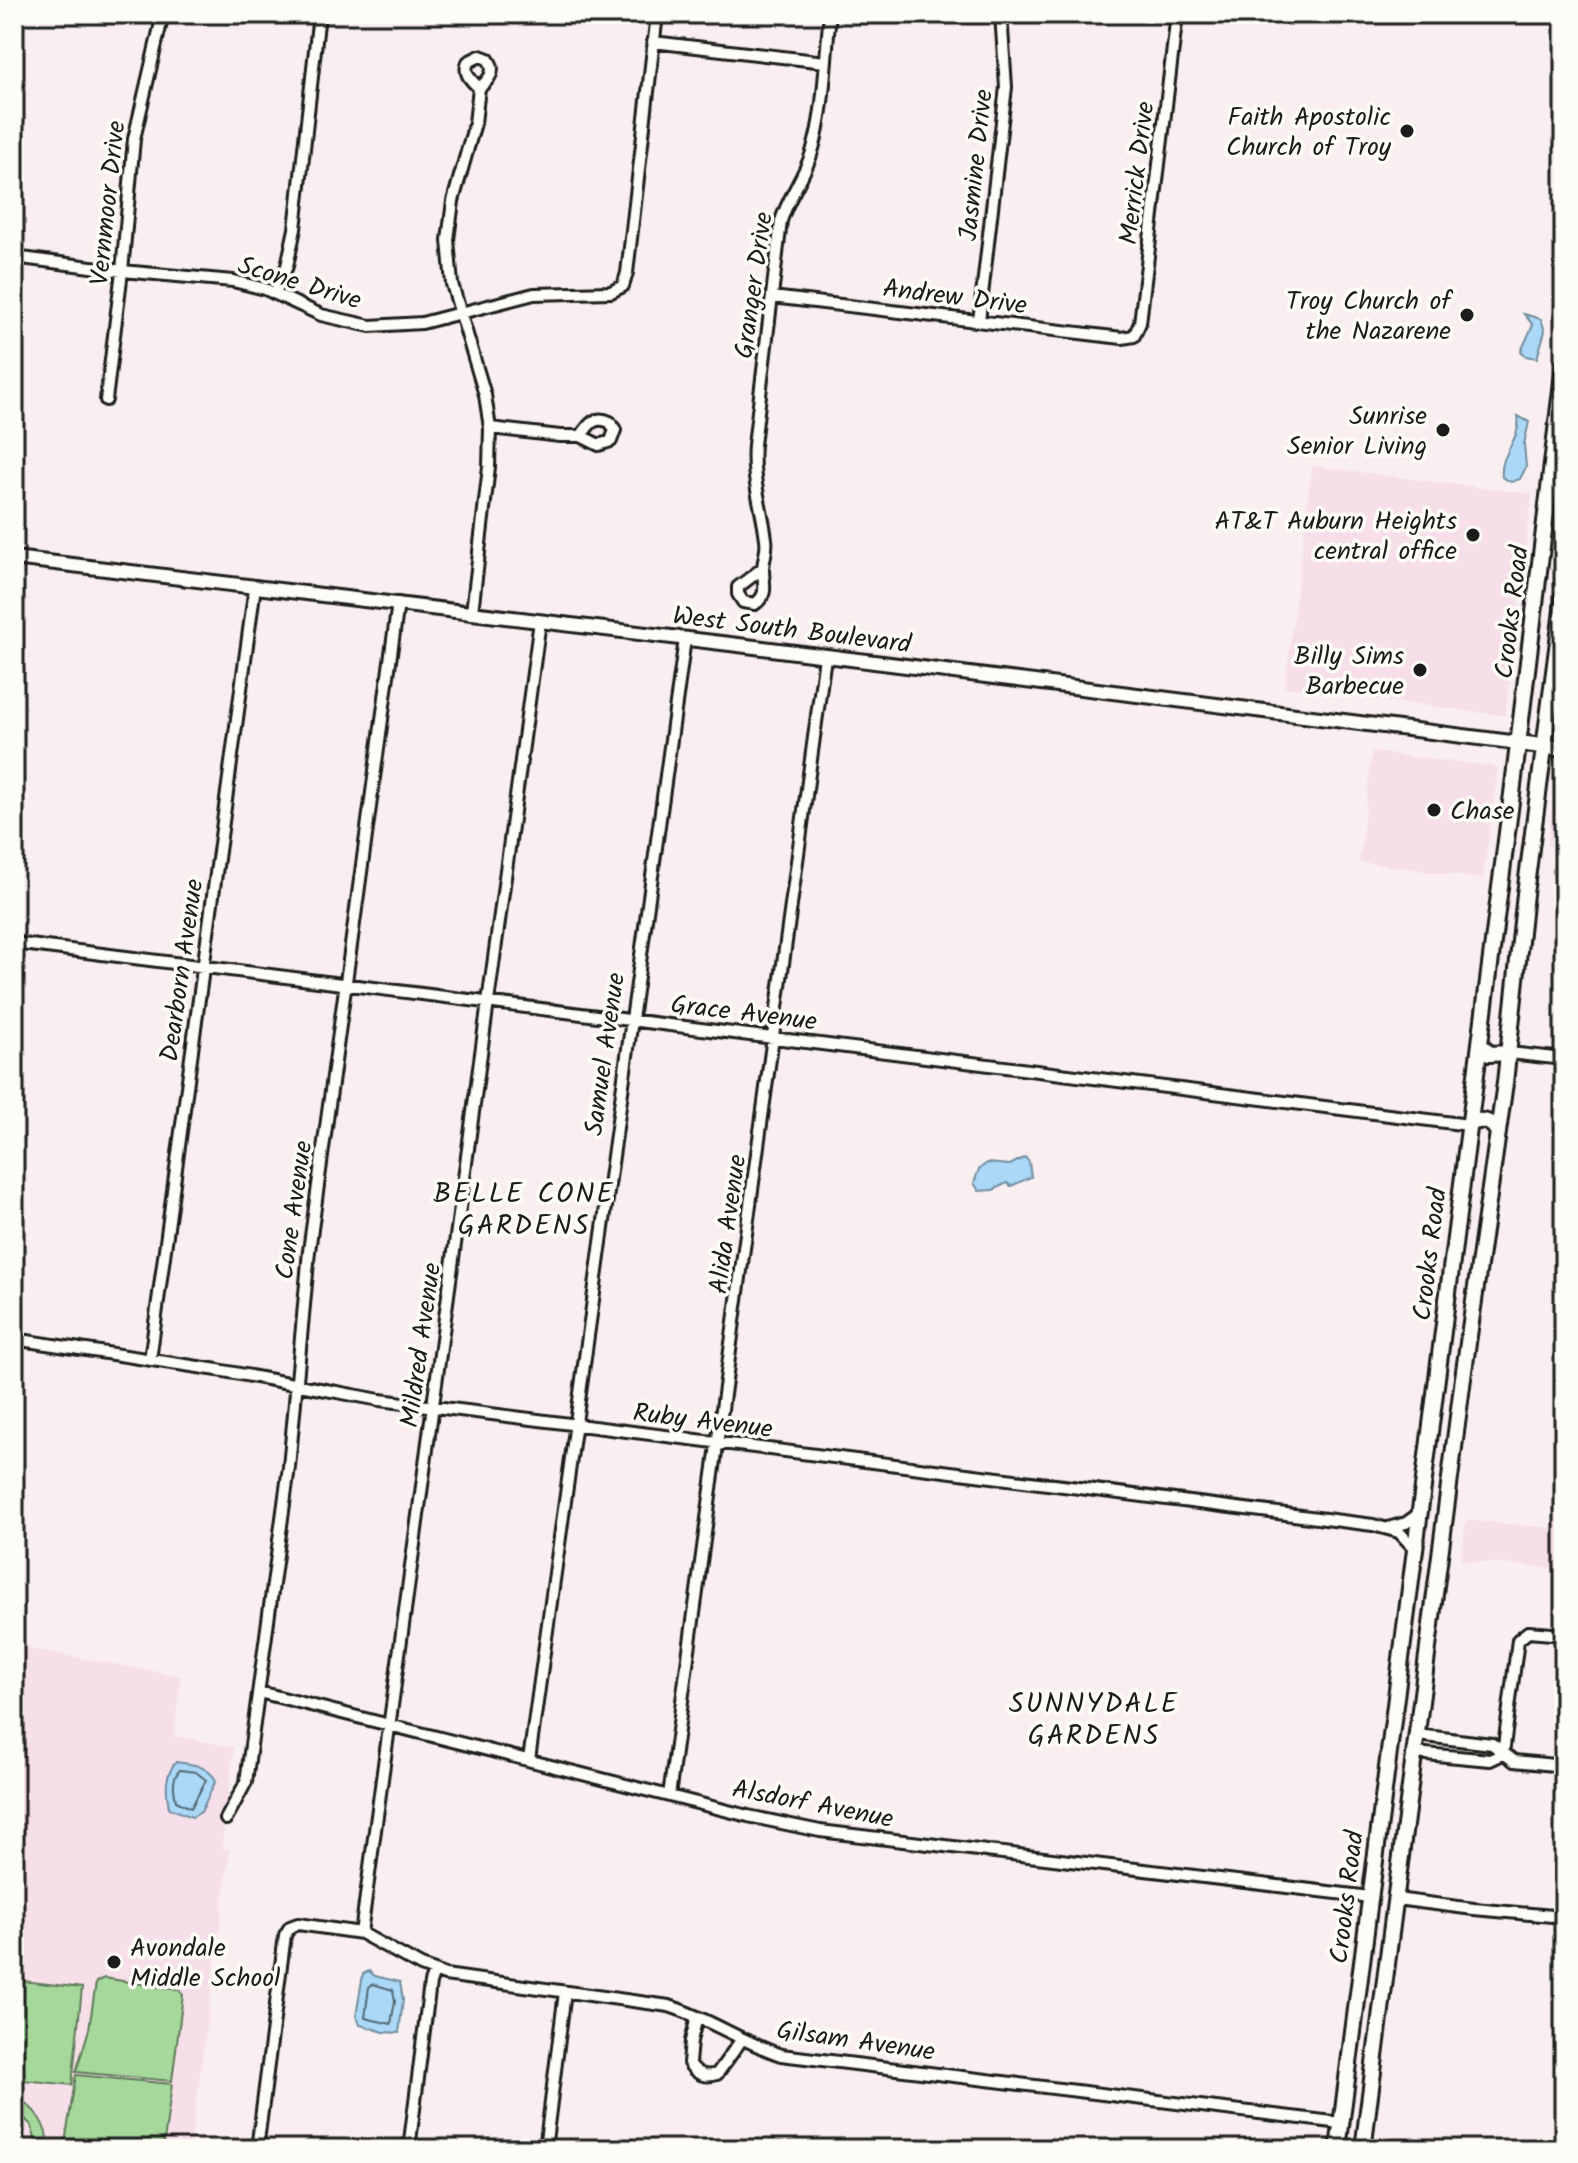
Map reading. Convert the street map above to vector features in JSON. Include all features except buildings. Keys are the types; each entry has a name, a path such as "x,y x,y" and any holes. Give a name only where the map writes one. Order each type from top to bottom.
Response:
{"main road":[{"name":"Crooks Road","path":"1338,2149 1559,448 1564,365"},
{"name":"Crooks Road","path":"1364,2143 1509,1053 1536,806 1564,595"},
{"path":"1526,686 1534,695 1551,696"},
{"name":"West South Boulevard","path":"1519,743 1564,749"},
{"path":"1512,794 1528,796 1536,806"},
{"path":"1480,1044 1489,1054 1499,1056 1509,1053"},
{"path":"1469,1125 1474,1121 1486,1121 1498,1133"},
{"path":"1420,1513 1427,1528 1443,1538"},
{"path":"1400,1675 1416,1676 1423,1694"},
{"path":"1358,1989 1367,2005 1382,2007"},
{"path":"1341,2123 1350,2119 1359,2122 1364,2143"}],"street":[{"name":"Vernmoor Drive","path":"106,400 134,139 163,14"},
{"path":"275,294 287,266 295,229 319,14"},
{"path":"657,14 653,42 825,62"},
{"name":"Granger Drive","path":"763,568 766,537 754,480 753,457 781,221 815,142 830,14"},
{"name":"Jasmine Drive","path":"979,321 1006,87 1001,14"},
{"name":"Merrick Drive","path":"1134,336 1140,323 1177,14"},
{"name":"Scone Drive","path":"14,257 233,281 275,294 321,315 370,326 422,323 534,294 603,293 618,289 623,286 627,273 653,42"},
{"path":"472,612 489,467 490,428 485,395 449,268 449,226 472,138 479,88"},
{"name":"Andrew Drive","path":"772,297 1122,338 1134,336"},
{"path":"490,428 581,436"},
{"name":"West South Boulevard","path":"14,558 1519,743"},
{"name":"Dearborn Avenue","path":"150,1360 255,586"},
{"name":"Cone Avenue","path":"226,1819 246,1782 259,1692 289,1467 305,1289 398,603"},
{"name":"Mildred Avenue","path":"361,1933 540,621"},
{"name":"Samuel Avenue","path":"529,1760 685,639"},
{"name":"Alida Avenue","path":"669,1796 825,657"},
{"name":"Grace Avenue","path":"14,943 1469,1125"},
{"path":"1509,1053 1564,1059"},
{"name":"Ruby Avenue","path":"14,1339 433,1407 1388,1528"},
{"path":"1388,1528 1406,1523 1420,1513"},
{"path":"1388,1528 1404,1536 1416,1550"},
{"path":"1503,1754 1518,1640 1528,1632 1564,1635"},
{"name":"Alsdorf Avenue","path":"259,1692 791,1825 858,1837 1370,1897"},
{"path":"1417,1735 1492,1744 1514,1761 1564,1766"},
{"path":"1415,1753 1490,1760 1503,1754"},
{"path":"1396,1899 1564,1917"},
{"name":"Gilsam Avenue","path":"257,2149 285,1935 290,1927 298,1924 361,1933 434,1972 659,2004 697,2017 765,2050 790,2056 1341,2123"},
{"path":"409,2149 430,1983 434,1972"},
{"path":"545,2149 565,1992"},
{"path":"697,2017 689,2063 700,2074 717,2074 742,2039"}],"shaded area":[{"path":"1312,466 1532,494 1505,716 1285,687"},
{"path":"1372,752 1498,767 1483,879 1359,862"},
{"path":"1556,775 1564,776 1564,848 1547,846"},
{"path":"1562,1459 1564,1570 1461,1560 1466,1520 1554,1528"},
{"name":"Avondale Middle School","path":"14,1646 181,1676 174,1736 234,1747 222,1848 230,1850 190,2149 14,2149"}],"green space":[{"path":"104,1978 179,1990 183,1995 172,2081 76,2072 89,2029 96,1982"},
{"path":"14,1980 82,1988 72,2085 14,2079"},
{"path":"76,2075 172,2084 163,2149 64,2149"},
{"path":"14,2096 39,2118 46,2132 48,2149 38,2149 31,2125 14,2108"}],"water":[{"path":"1524,314 1541,319 1545,331 1537,358 1526,356 1521,351 1533,325"},
{"path":"1518,416 1529,422 1524,444 1526,467 1520,479 1511,482 1502,477 1502,468 1517,432"},
{"path":"1025,1157 1031,1177 993,1190 979,1191 974,1183 979,1169 987,1163 1010,1165"},
{"path":"176,1762 203,1768 216,1780 201,1812 192,1817 169,1808 167,1784"},
{"path":"369,1971 375,1976 400,1982 403,2000 399,2033 360,2025 356,2016 363,1974"}],"place":[{"name":"Faith Apostolic Church of Troy","path":"1407,131"},
{"name":"Troy Church of the Nazarene","path":"1467,315"},
{"name":"Sunrise Senior Living","path":"1443,430"},
{"name":"AT&T Auburn Heights central office","path":"1473,535"},
{"name":"Billy Sims Barbecue","path":"1420,670"},
{"name":"Chase","path":"1434,810"},
{"name":"Avondale Middle School","path":"114,1962"}],"district":[{"name":"BELLE CONE GARDENS","path":"524,1208"},
{"name":"SUNNYDALE GARDENS","path":"1094,1718"}]}
